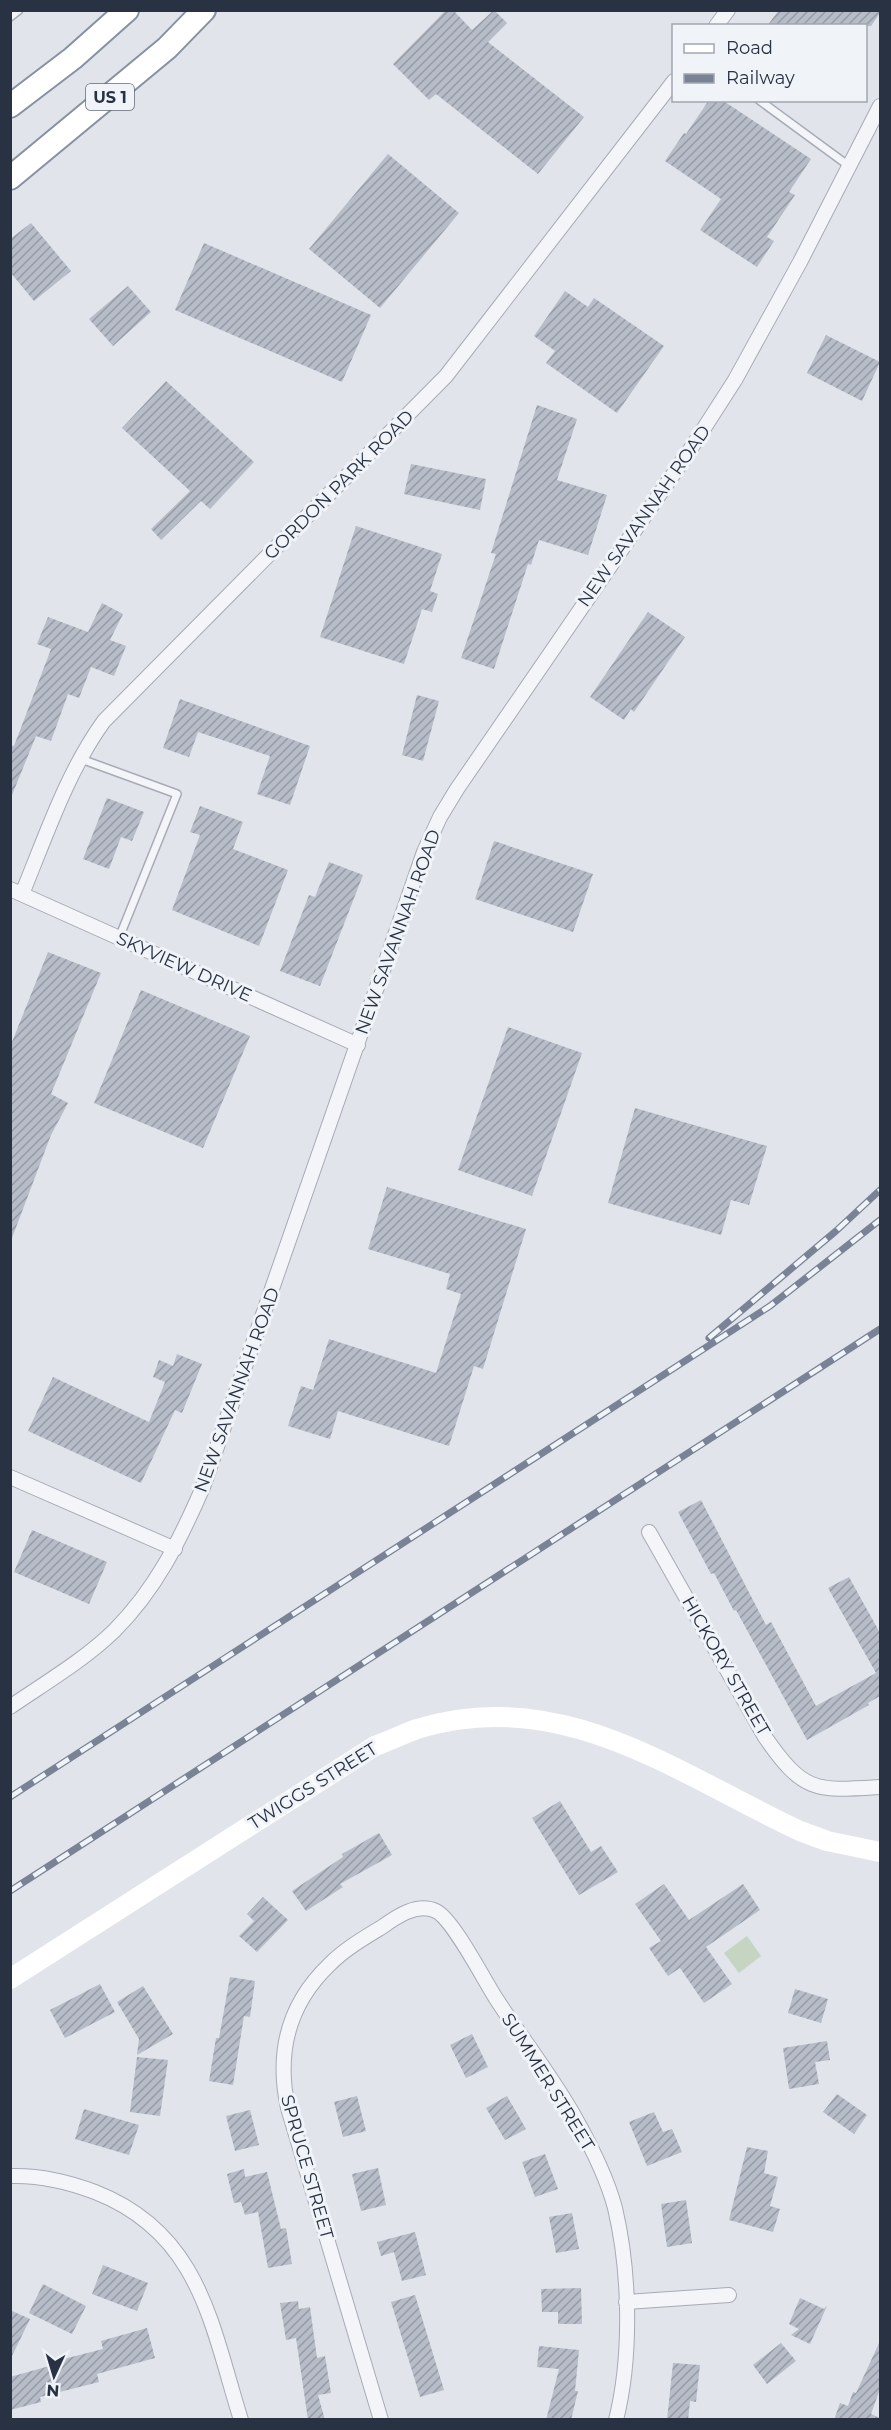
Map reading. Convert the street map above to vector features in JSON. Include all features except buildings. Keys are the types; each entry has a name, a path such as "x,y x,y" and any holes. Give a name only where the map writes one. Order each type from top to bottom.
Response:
{"highway":[{"path":"10,106 73,58 127,10"},
{"name":"US 1","path":"10,178 167,48 204,10"}],"main road":[{"name":"TWIGGS STREET","path":"10,1979 375,1746 417,1729 455,1721 504,1717 570,1725 630,1747 800,1831 827,1841 880,1852"}],"street":[{"path":"718,24 728,10"},
{"name":"GORDON PARK ROAD","path":"16,892 91,739 123,701 446,376 672,84"},
{"name":"NEW SAVANNAH ROAD","path":"10,1707 63,1671 112,1632 150,1589 175,1550 203,1487 424,852 440,817 481,753 712,418 759,337 880,106"},
{"name":"SKYVIEW DRIVE","path":"16,892 358,1044"},
{"path":"10,1477 175,1550"},
{"name":"HICKORY STREET","path":"650,1532 765,1737 794,1774 802,1780 837,1790 880,1787"},
{"name":"SUMMER STREET","path":"429,1909 436,1911 448,1922 576,2119 593,2150 615,2208 621,2242 626,2302 623,2386 616,2420"},
{"name":"SPRUCE STREET","path":"381,2420 288,2108 283,2081 284,2044 288,2028 301,2002 331,1962 402,1914 413,1910 429,1909"},
{"path":"10,2176 57,2180 100,2194 128,2208 152,2224 167,2239 194,2277 204,2301 241,2420"},
{"path":"626,2302 729,2295"}],"lane":[{"path":"10,17 19,10"},
{"path":"762,102 850,166"},
{"path":"81,759 177,794 119,938"}],"green space":[{"path":"747,1936 761,1956 739,1973 724,1953"}],"railway":[{"path":"709,1338 836,1231 880,1190"},
{"path":"10,1797 770,1306 880,1220"},
{"path":"10,1891 880,1329"}]}
